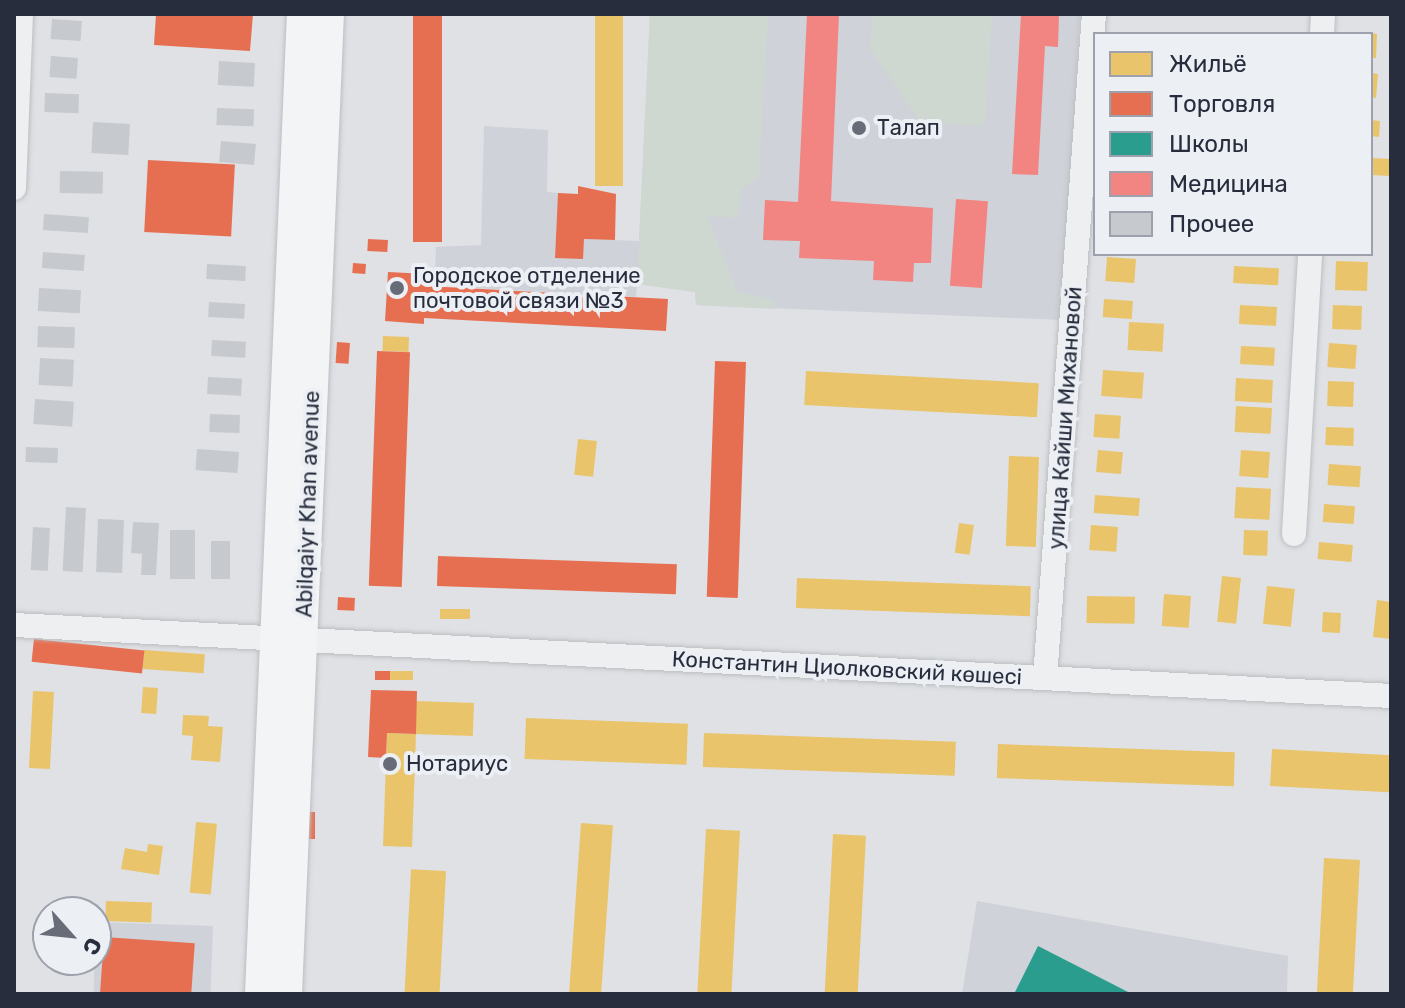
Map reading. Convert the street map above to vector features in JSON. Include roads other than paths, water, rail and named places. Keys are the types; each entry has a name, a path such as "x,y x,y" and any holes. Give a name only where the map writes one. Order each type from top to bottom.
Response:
{"main road":[{"name":"Abilqaiyr Khan avenue","path":"287,994 289,639 302,14"},
{"name":"Abilqaiyr Khan avenue","path":"260,994 289,639 329,14"}],"street":[{"path":"14,188 21,14"},
{"name":"улица Кайши Михановой","path":"1045,678 1094,14"},
{"path":"1294,534 1310,256"},
{"name":"Константин Циолковский көшесі","path":"14,625 1391,696"}],"place":[{"name":"Талап","path":"859,128"},
{"name":"Городское отделение почтовой связи №3","path":"397,288"},
{"name":"Нотариус","path":"390,764"}]}
